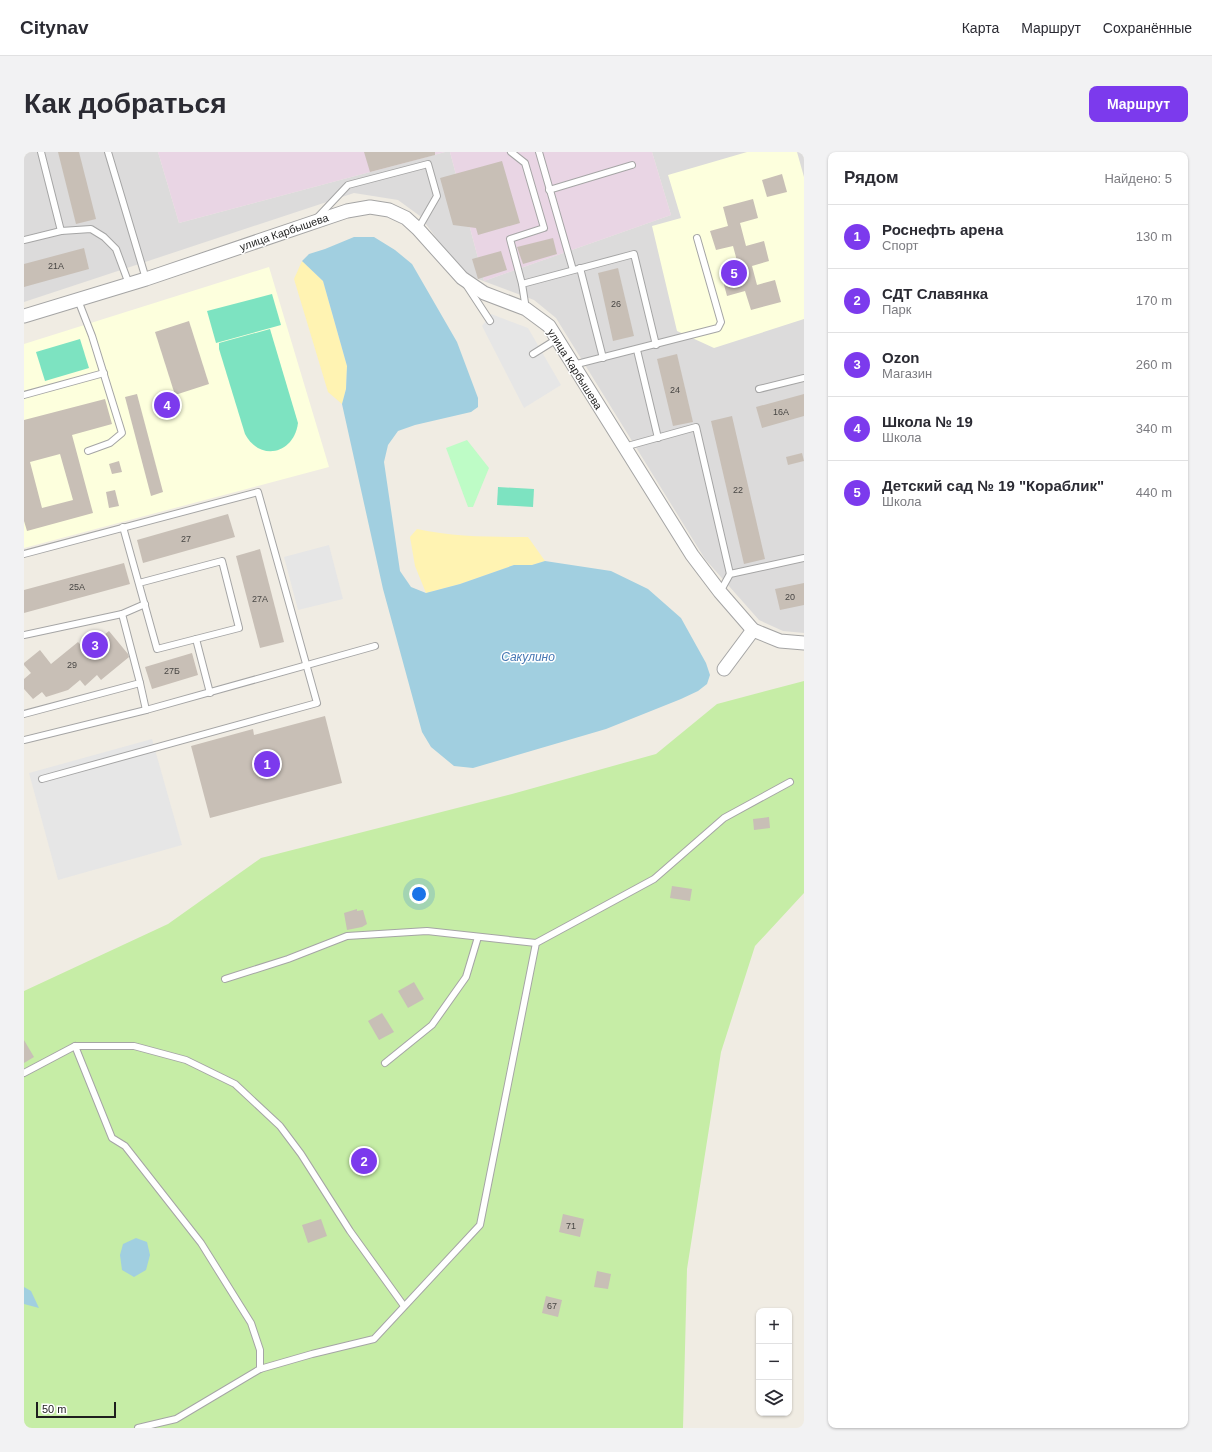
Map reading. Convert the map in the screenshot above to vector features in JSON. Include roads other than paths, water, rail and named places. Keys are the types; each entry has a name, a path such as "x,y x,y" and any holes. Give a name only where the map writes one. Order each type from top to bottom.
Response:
{"street":[{"name":"улица Карбышева","path":"24,316 146,279 347,211 370,207 389,210 406,218 418,229 462,278 484,293 526,309 549,326 692,555 720,592 754,630 780,641 804,643"},
{"path":"724,669 754,630"}],"lane":[{"path":"41,152 61,231"},
{"path":"108,152 146,279"},
{"path":"511,152 525,163 544,228 510,239 522,284 526,309"},
{"path":"539,152 573,270"},
{"path":"312,223 348,185 428,164 437,196 418,229"},
{"path":"549,190 632,165"},
{"path":"24,240 61,231 91,229 104,237 116,249 129,284"},
{"path":"573,366 718,328 721,322 697,238"},
{"path":"522,284 634,254 656,345"},
{"path":"580,268 603,358"},
{"path":"462,278 490,321"},
{"path":"78,300 104,372 122,433 110,443 88,450"},
{"path":"533,354 557,339"},
{"path":"637,350 658,438"},
{"path":"24,394 104,372"},
{"path":"759,389 804,378"},
{"path":"624,447 696,427 730,574 720,592"},
{"path":"24,554 258,492 317,703 42,779"},
{"path":"123,527 157,649 239,628 222,561 139,583"},
{"path":"730,574 804,558"},
{"path":"24,636 122,614 145,604"},
{"path":"122,614 146,710"},
{"path":"196,639 210,693"},
{"path":"24,740 210,693 375,646"},
{"path":"24,714 140,683"},
{"path":"225,979 288,959 347,936 427,931 536,943 654,879 724,818 790,782"},
{"path":"385,1063 432,1025 466,976 478,937"},
{"path":"138,1428 176,1419 260,1369 312,1354 374,1339 480,1225 536,943"},
{"path":"24,1072 75,1046 134,1046 186,1060 235,1084 280,1126 301,1154 350,1231 404,1306"},
{"path":"75,1046 112,1138 125,1146 201,1243 251,1323 260,1350 260,1369"}],"water":[{"name":"Сакулино","path":"354,237 374,237 395,250 412,264 457,342 478,398 478,407 471,412 415,425 398,431 388,445 384,462 400,571 411,587 426,593 460,584 514,565 532,565 545,561 611,571 648,589 681,618 706,663 710,675 707,684 698,691 606,729 473,768 454,766 431,747 422,732 383,589 342,404 346,389 347,366 323,281 302,261 309,254"},
{"path":"136,1238 147,1242 150,1255 146,1270 134,1277 122,1270 120,1255 123,1244"},
{"path":"24,1287 31,1291 39,1308 24,1304"}],"place":[{"name":"Детский сад № 19 \"Кораблик\"","path":"734,273"},
{"name":"Школа № 19","path":"167,405"},
{"name":"Ozon","path":"95,645"},
{"name":"Роснефть арена","path":"267,764"},
{"name":"СДТ Славянка","path":"364,1161"}]}
